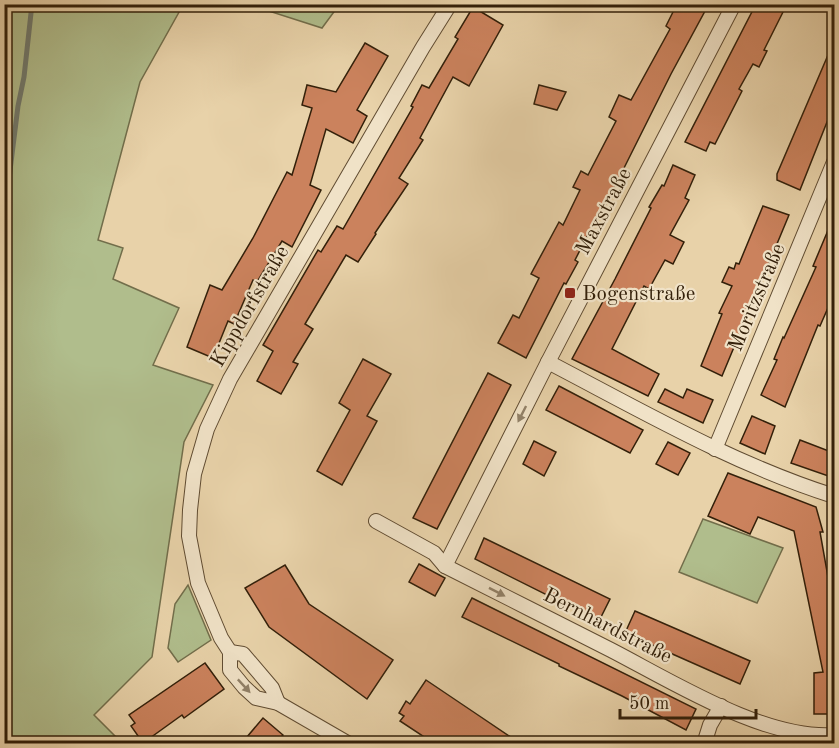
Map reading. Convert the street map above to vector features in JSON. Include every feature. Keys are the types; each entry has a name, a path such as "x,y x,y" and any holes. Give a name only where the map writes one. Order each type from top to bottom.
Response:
{"street":[{"name":"Kippdorfstraße","path":"349,744 278,703 256,698 230,670 230,652 221,638 198,583 189,536 194,474 207,429 242,358 423,46 450,4"},
{"name":"Maxstraße","path":"445,566 734,4"},
{"name":"Moritzstraße","path":"716,448 834,165"},
{"path":"548,362 716,448 770,473 834,498"},
{"name":"Bernhardstraße","path":"376,521 434,553 445,566 721,706 770,726 799,733 834,735"},
{"name":"Kippdorfstraße","path":"230,652 243,654 272,688 278,703"},
{"path":"704,744 710,725 721,706"}],"green space":[{"path":"339,4 322,28 250,5"},
{"path":"4,5 183,5 140,82 98,240 123,248 113,279 179,308 153,365 213,385 184,442 152,657 94,715 122,743 5,743"},
{"path":"703,519 783,548 757,603 679,572"},
{"path":"188,585 211,640 178,662 168,648 175,604"}],"building":[{"path":"677,4 692,4 705,11 575,260 578,262 566,284 564,283 526,358 498,343 513,315 519,318 539,278 531,274 559,222 563,225 580,190 573,187 581,171 588,175 616,121 609,117 619,95 631,100 670,29 666,26"},
{"path":"756,4 787,4 764,50 767,51 759,67 753,64 739,89 742,91 715,144 710,142 706,151 685,142"},
{"path":"473,7 503,25 469,86 453,77 420,138 423,140 399,178 408,184 358,262 346,255 305,324 313,329 293,362 298,364 281,394 257,381 273,351 263,345 318,250 321,252 337,226 343,229 413,107 411,106 422,85 429,88 458,39 455,37"},
{"path":"834,41 834,113 831,112 800,190 777,180 777,174"},
{"path":"365,43 388,56 357,110 367,116 353,143 326,129 310,185 321,190 292,247 282,241 257,282 253,280 234,324 228,321 213,358 187,347 210,285 222,290 253,238 287,172 292,175 312,108 302,105 307,85 336,92"},
{"path":"539,85 566,92 557,110 534,104"},
{"path":"673,165 695,175 685,198 689,200 670,235 684,242 673,264 665,260 649,289 644,286 612,349 659,374 648,396 572,359 651,208 649,207 662,185 664,186"},
{"path":"763,206 789,215 722,376 701,366 722,314 719,313 732,286 722,282 729,267 734,269 736,263 739,264"},
{"path":"834,216 834,294 820,326 818,325 785,407 761,395 777,360 774,359 783,337 816,267 813,266"},
{"path":"363,359 391,374 367,416 377,421 342,485 317,471 350,410 339,403"},
{"path":"488,373 511,385 437,529 413,518"},
{"path":"559,386 643,430 630,453 546,410"},
{"path":"665,389 683,398 687,389 713,400 703,423 658,402"},
{"path":"752,416 775,426 765,454 740,443"},
{"path":"800,440 834,453 834,478 791,463"},
{"path":"534,441 556,452 544,476 523,464"},
{"path":"668,442 690,453 678,475 656,464"},
{"path":"728,473 816,507 823,532 820,532 834,611 834,714 814,714 814,673 823,672 794,531 758,517 750,534 708,516"},
{"path":"484,538 610,599 599,621 475,559"},
{"path":"419,564 445,578 435,596 409,582"},
{"path":"285,565 309,604 393,660 367,699 269,627 245,588"},
{"path":"472,598 696,709 686,730 462,617"},
{"path":"635,611 750,661 740,684 625,633"},
{"path":"205,663 224,689 184,718 182,715 143,743 131,726 135,723 129,715"},
{"path":"426,680 521,744 434,744 400,721 404,716 399,713 406,701 410,704"},
{"path":"263,718 283,735 275,744 241,744"}],"waterway":[{"path":"4,219 32,4"}],"place":[{"name":"Bogenstraße","path":"570,293"}]}
